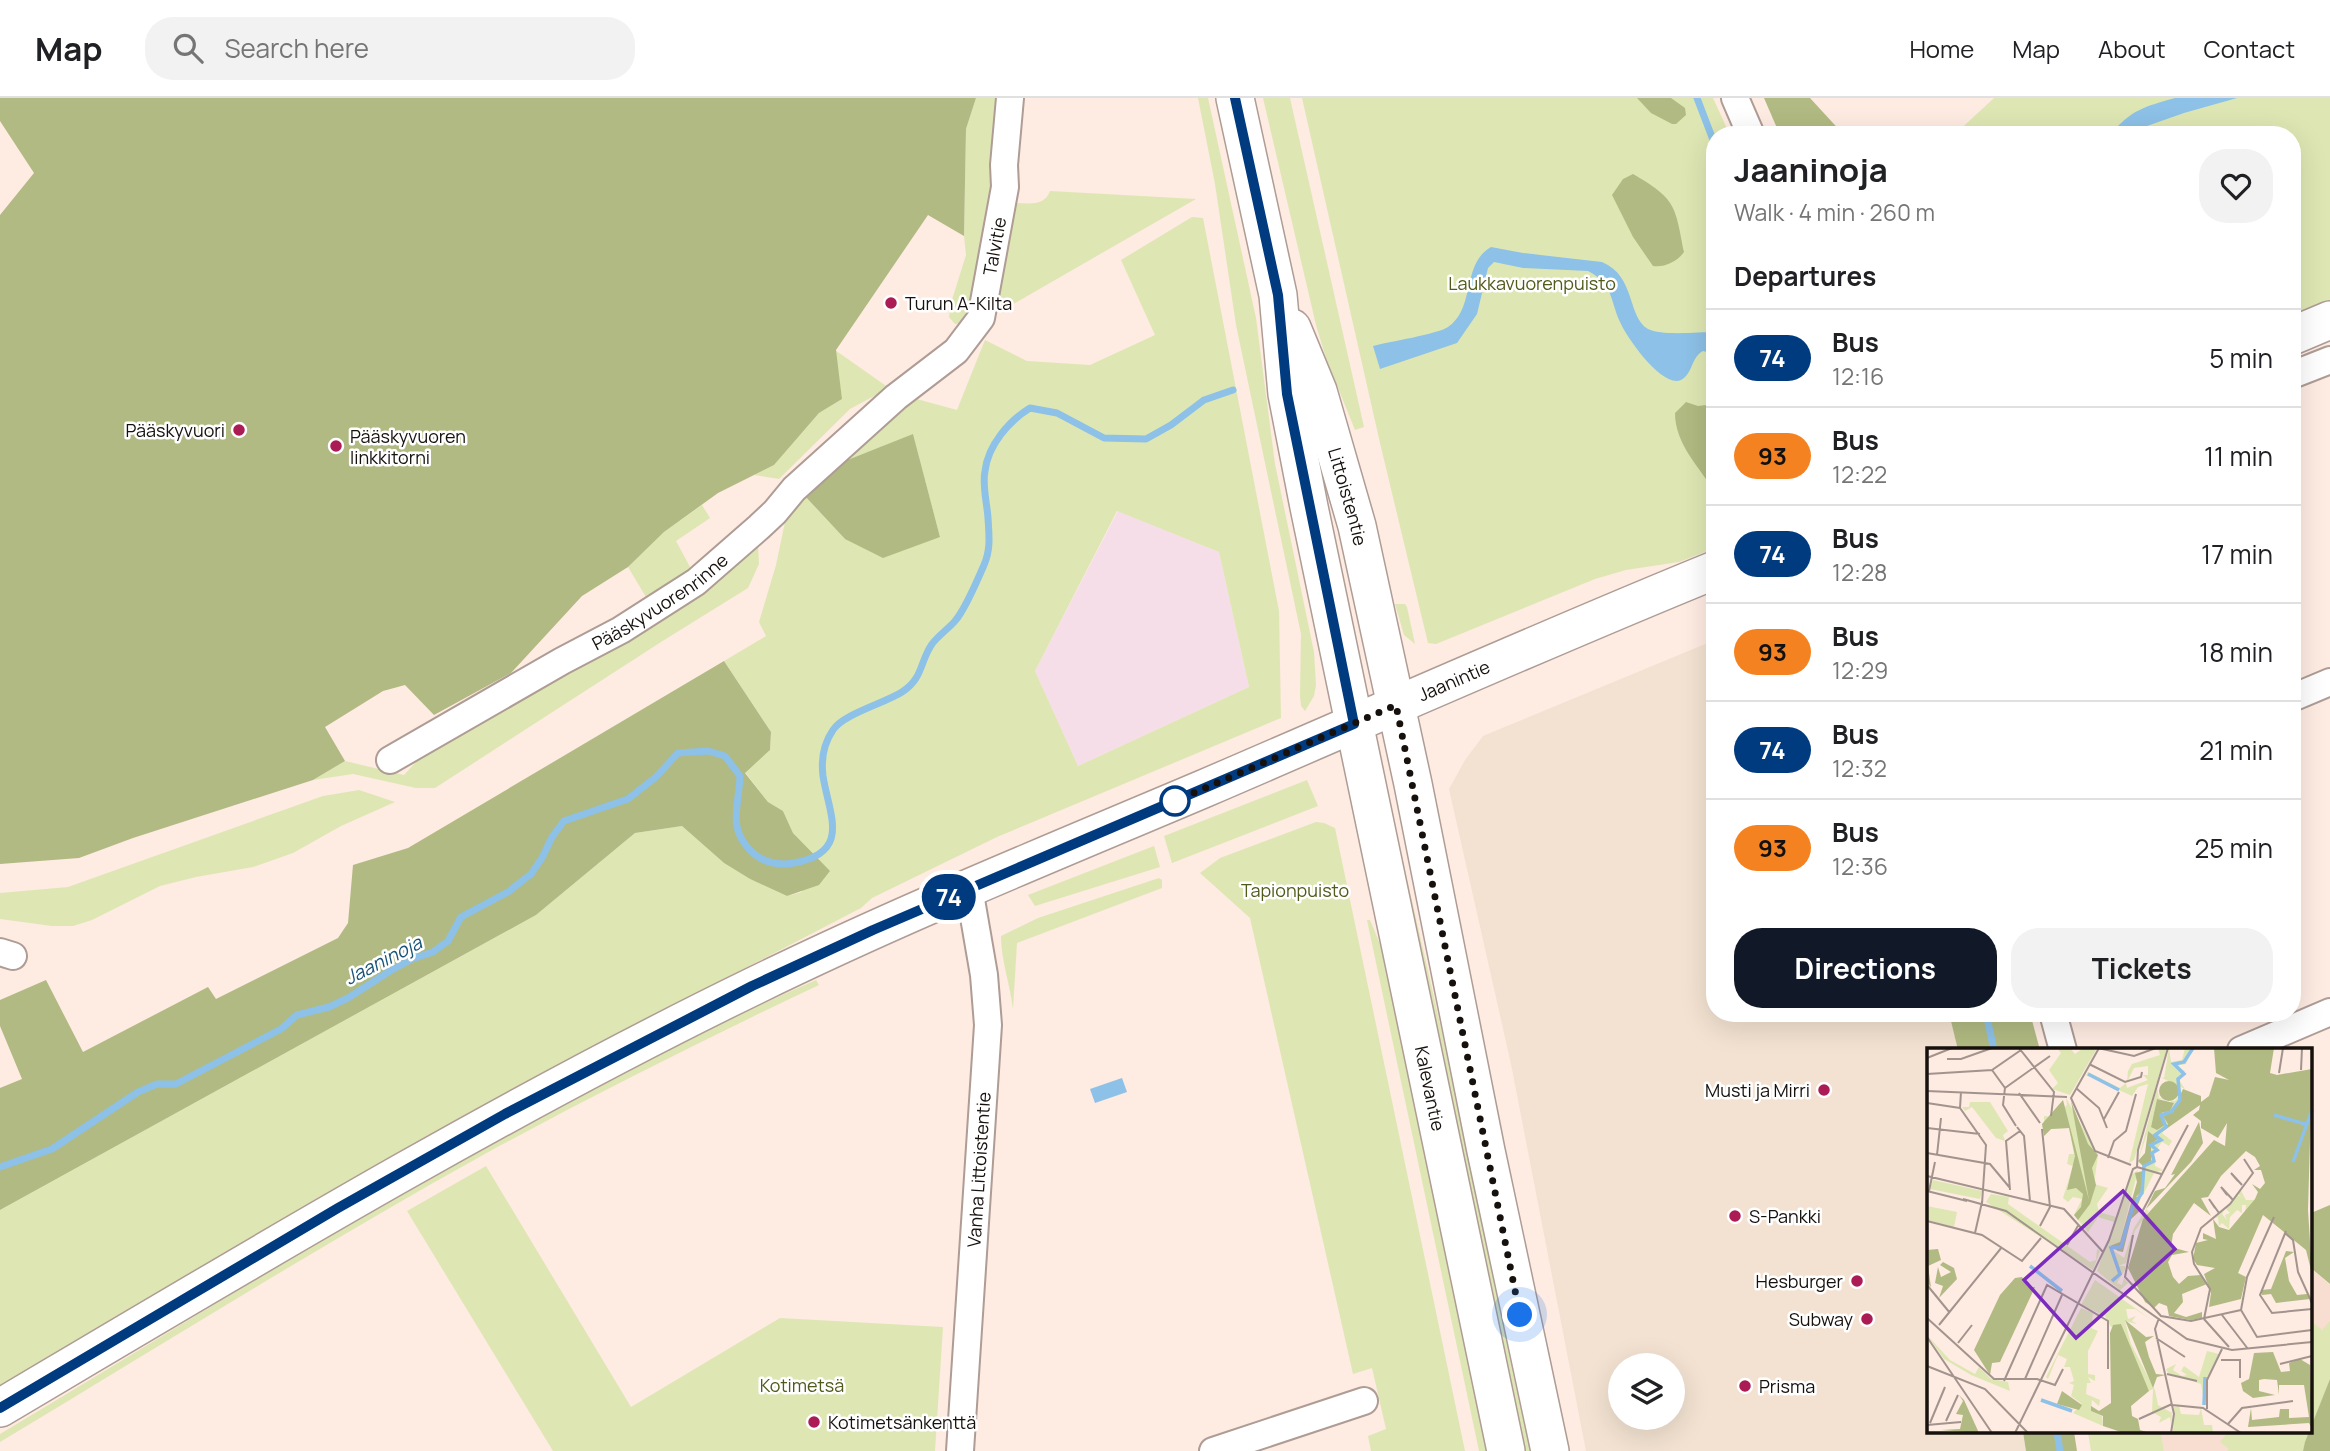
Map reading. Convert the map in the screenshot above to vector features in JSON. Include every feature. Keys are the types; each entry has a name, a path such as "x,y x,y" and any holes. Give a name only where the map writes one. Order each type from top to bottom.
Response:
{"main road":[{"name":"Littoistentie","path":"1235,98 1278,295 1287,394 1354,724"},
{"name":"Littoistentie","path":"1278,295 1318,391 1357,526 1396,705"},
{"path":"2301,332 2330,320"},
{"name":"Jaanintie","path":"0,1408 326,1215 505,1114 752,986 969,888 1706,574"},
{"path":"1396,705 1488,1165 1549,1451"},
{"name":"Kalevantie","path":"1354,724 1506,1451"}],"street":[{"name":"Talvitie","path":"896,397 957,351 981,318 1005,187 1004,165 1010,98"},
{"path":"1735,98 1747,126"},
{"path":"2301,371 2330,360"},
{"name":"Pääskyvuorenrinne","path":"390,760 621,630 696,582 759,527 794,489 896,397"},
{"path":"2301,694 2330,682"},
{"name":"Vanha Littoistentie","path":"960,1451 988,1025 984,975 969,888"},
{"path":"2246,1048 2330,1013"},
{"path":"2055,1022 2062,1048"},
{"path":"1213,1451 1364,1401"}],"shaded area":[{"path":"1118,511 1219,552 1249,687 1078,766 1035,671"},
{"path":"1706,644 1706,1022 1951,1022 1958,1048 1927,1048 1927,1434 2023,1434 2026,1451 1586,1451 1511,1064 1449,789 1465,760 1483,736"},
{"path":"2312,1269 2330,1285 2330,1379 2312,1425"},
{"path":"2161,1434 2308,1434 2303,1451 2164,1451"}],"green space":[{"path":"0,98 976,98 966,129 964,236 928,215 836,350 842,399 819,413 774,465 718,493 664,532 628,567 582,596 511,673 434,715 405,685 383,691 325,727 345,761 313,780 79,858 0,864 0,215 34,173 0,121"},
{"path":"976,98 998,98 989,213 972,298 962,323 955,324 949,317 951,303 966,255 966,129"},
{"path":"1198,98 1208,98 1256,318 1275,464 1314,652 1316,685 1314,696 1305,711 1301,706 1300,696 1301,634 1236,325 1215,184"},
{"path":"1263,98 1290,98 1364,427 1355,430 1326,358 1316,325"},
{"name":"Laukkavuorenpuisto","path":"1302,98 1713,98 1726,126 1706,126 1706,552 1679,562 1626,570 1595,579 1436,644 1428,643"},
{"path":"1637,98 1671,98 1685,108 1686,115 1676,124 1672,124 1651,113"},
{"path":"1764,98 1810,98 1836,126 1776,126"},
{"path":"1994,98 2330,98 2330,306 2301,318 2301,126 1964,126"},
{"path":"1633,174 1666,197 1675,213 1684,252 1666,265 1653,266 1633,237 1612,195 1623,179"},
{"path":"1050,191 1196,199 1001,311 995,289 1014,203 1040,202"},
{"path":"1192,217 1203,218 1279,611 1281,718 997,837 872,898 861,908 494,1099 322,1196 0,1390 0,1210 536,915 635,833 682,826 724,863 750,879 787,896 802,892 807,848 793,833 783,811 768,802 745,772 770,750 771,732 724,661 766,636 759,622 776,565 785,522 804,495 845,539 940,537 913,435 845,461 904,400 913,398 957,410 985,340 1027,361 1090,365 1155,335 1121,260","holes":["1117,511 1219,552 1249,687 1078,766 1035,671"]},
{"path":"835,350 889,388 850,409 779,479 754,475 774,465 819,413 842,399"},
{"path":"1686,402 1698,406 1706,405 1706,480 1684,446 1676,425 1675,413"},
{"path":"913,434 940,537 883,558 845,539 804,495 845,461"},
{"path":"702,505 710,518 676,541 690,567 689,572 646,597 628,567 664,532"},
{"path":"758,544 759,564 748,588 435,788 416,788 353,774 313,780 345,761 404,775 417,761 624,640"},
{"path":"1395,604 1405,604 1407,607 1415,644 1404,635"},
{"path":"724,661 771,732 770,750 745,773 768,802 783,811 793,833 830,871 819,885 787,896 750,879 724,863 682,826 635,833 536,915 0,1210 0,1088 22,1079 0,1026 0,1000 46,980 83,1052 208,987 216,999 338,938 348,923 353,865 408,848"},
{"path":"1307,780 1318,806 1172,863 1164,836"},
{"path":"359,790 395,802 341,826 293,853 253,867 160,886 92,920 73,926 0,919 0,893 68,887 323,796"},
{"path":"1390,805 1538,1451 1519,1451 1384,807"},
{"name":"Tapionpuisto","path":"1316,822 1335,828 1465,1451 1371,1451 1368,1436 1386,1429 1372,1368 1353,1374 1250,918 1200,873 1220,858"},
{"path":"1154,846 1160,867 1035,906 1028,895"},
{"path":"1159,878 1162,880 1162,888 1017,943 1013,1009 1001,936 1038,918"},
{"path":"1367,920 1370,920 1392,973 1490,1451 1479,1451"},
{"path":"816,980 819,985 608,1089 483,1155 300,1260 0,1442 0,1434 300,1253 503,1136 710,1029"},
{"path":"1951,1022 2032,1022 2039,1048 1958,1048"},
{"name":"Kotimetsä","path":"486,1166 631,1407 780,1318 943,1327 935,1451 553,1451 407,1211"},
{"path":"2330,1205 2330,1284 2312,1269 2312,1213"},
{"path":"2330,1321 2330,1379 2312,1425 2312,1328 2315,1324 2322,1330"},
{"path":"2330,1379 2330,1451 2303,1451 2308,1434 2312,1434 2312,1424"},
{"path":"2023,1434 2074,1434 2077,1451 2026,1451"},
{"path":"2088,1434 2161,1434 2164,1451 2091,1451"},
{"path":"2226,1434 2308,1434 2303,1451 2227,1451 2229,1449 2220,1442"}],"water":[{"path":"2175,98 2237,98 2147,126 2119,126 2139,110"},
{"path":"1491,247 1602,262 1613,268 1621,277 1641,323 1654,331 1706,332 1706,352 1696,357 1685,377 1673,381 1646,361 1625,331 1608,289 1595,275 1588,271 1523,268 1494,262 1488,268 1477,314 1457,343 1380,369 1373,346 1443,330 1457,319 1476,264"},
{"path":"1122,1078 1127,1092 1095,1103 1090,1089"}],"waterway":[{"path":"1697,98 1708,126"},
{"name":"Jaaninoja","path":"0,1167 52,1149 138,1092 157,1084 176,1084 281,1029 297,1015 329,1007 412,959 433,952 448,941 461,917 508,892 531,874 564,821 628,799 656,777 678,753 708,751 725,756 740,776 736,816 739,834 756,855 765,861 782,864 812,858 824,850 830,841 832,830 822,770 827,740 833,730 846,719 909,687 918,676 932,644 959,616 967,603 988,553 988,518 984,488 987,461 995,443 1007,427 1030,408 1057,413 1104,438 1146,439 1171,425 1204,400 1233,390"},
{"path":"1988,1022 1994,1048"},
{"path":"2057,1434 2060,1451"}],"bus line":[{"name":"74","path":"0,1408 338,1208 505,1114 752,986 873,930 1354,724 1287,394 1278,295 1235,98"}],"place":[{"name":"Turun A-Kilta","path":"891,303"},
{"name":"Pääskyvuori","path":"239,430"},
{"name":"Pääskyvuoren linkkitorni","path":"336,446"},
{"name":"Musti ja Mirri","path":"1824,1090"},
{"name":"S-Pankki","path":"1735,1216"},
{"name":"Hesburger","path":"1857,1281"},
{"name":"Subway","path":"1867,1319"},
{"name":"Prisma","path":"1745,1386"},
{"name":"Kotimetsänkenttä","path":"814,1422"}],"route":[{"path":"1175,801 1173,802 1396,705 1520,1315"}]}
